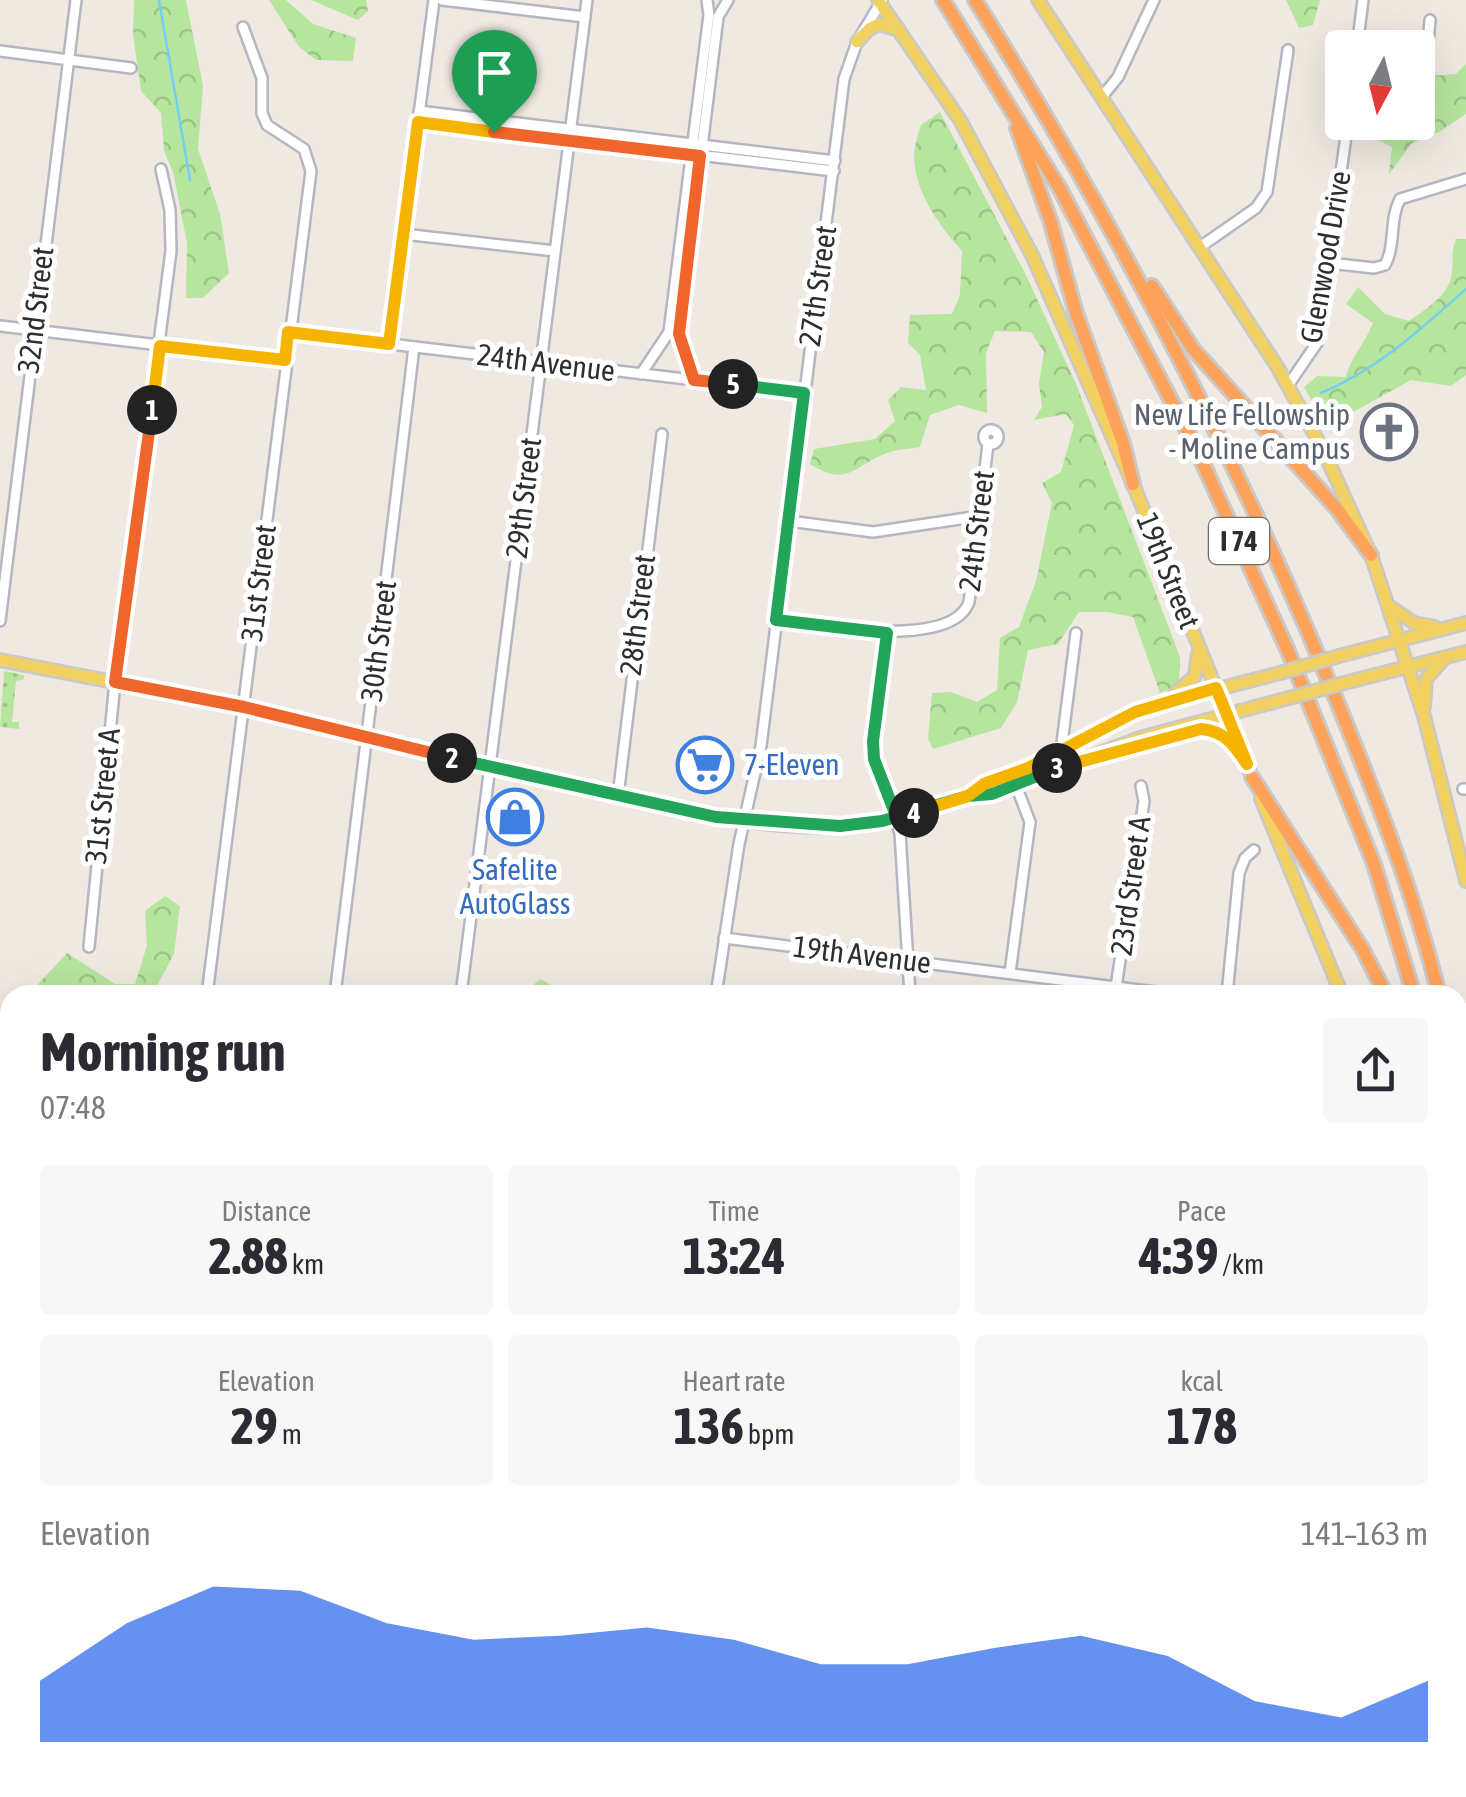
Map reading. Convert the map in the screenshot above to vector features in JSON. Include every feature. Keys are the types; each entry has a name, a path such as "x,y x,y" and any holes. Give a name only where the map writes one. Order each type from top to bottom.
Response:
{"highway":[{"name":"I 74","path":"943,0 1060,189 1125,309 1245,553 1374,864 1411,985"},
{"name":"I 74","path":"976,0 1112,229 1204,405 1312,640 1389,836 1436,985"},
{"path":"1011,112 1052,223 1076,314 1133,484"},
{"path":"1112,229 1193,349 1326,496 1371,555"},
{"path":"1252,778 1363,950 1381,985"}],"main road":[{"path":"1038,0 1288,384 1323,450 1371,555 1424,716 1466,881"},
{"name":"19th Street","path":"880,1 968,134 1032,255 1133,484 1338,985"},
{"path":"857,42 869,28 879,24 901,31"},
{"path":"1386,603 1414,624 1444,628"},
{"path":"1014,779 1116,721 1161,703 1466,622"},
{"path":"1161,703 1192,679 1199,649"},
{"path":"1059,768 1140,738 1460,654"},
{"path":"1424,716 1426,680 1436,664 1460,654"},
{"path":"0,660 244,707 618,796 744,821 840,826 897,818 968,796 984,784 1201,729 1213,730 1231,740 1247,764"}],"street":[{"name":"32nd Street","path":"0,621 76,0"},
{"path":"389,344 434,0"},
{"path":"442,0 585,17"},
{"name":"29th Street","path":"462,985 587,0"},
{"path":"694,380 679,334 709,15 707,0"},
{"path":"642,374 668,332 718,17 728,0"},
{"path":"1100,98 1118,77 1154,0"},
{"path":"1359,30 1363,0"},
{"name":"27th Street","path":"717,985 744,821 761,746 847,66 880,1"},
{"path":"1429,30 1430,20"},
{"name":"31st Street","path":"207,985 311,171 304,149 266,124 262,78 243,27"},
{"path":"1200,248 1256,208 1267,192 1288,50"},
{"path":"0,52 130,68"},
{"path":"420,110 570,136"},
{"path":"418,122 834,166"},
{"name":"Glenwood Drive","path":"1288,384 1318,343 1346,140"},
{"name":"31st Street A","path":"89,948 115,682 172,231 161,169"},
{"path":"1330,263 1374,268 1384,265 1400,199 1466,179"},
{"path":"404,234 555,251"},
{"path":"0,326 285,360"},
{"name":"24th Avenue","path":"288,332 804,393"},
{"name":"30th Street","path":"337,985 414,347"},
{"name":"28th Street","path":"618,796 662,434"},
{"name":"24th Street","path":"887,633 950,623 962,616 969,602 988,444"},
{"path":"789,521 873,532 980,516"},
{"path":"776,620 887,633 873,752 897,818 910,985"},
{"path":"1059,768 1076,632"},
{"path":"1010,972 1030,822 1014,779"},
{"name":"23rd Street A","path":"1116,985 1144,801 1141,786"},
{"path":"1229,985 1239,874 1245,858 1254,850"},
{"name":"19th Avenue","path":"724,938 1102,985"}],"green space":[{"path":"134,0 186,0 203,86 198,149 220,214 229,273 203,298 186,298 187,243 173,172 164,151 161,113 141,91 133,34"},
{"path":"269,0 286,0 313,24 356,38 353,61 316,60 299,47"},
{"path":"311,0 366,0 368,11 358,20"},
{"path":"1286,0 1320,0 1313,25 1299,28"},
{"path":"1466,64 1466,114 1435,134 1435,76 1456,74"},
{"path":"940,112 1026,275 1076,384 1180,657 1179,685 1160,693 1133,617 1079,612 1058,644 1028,650 1017,702 1001,728 933,749 928,739 932,693 951,692 977,702 997,690 1000,638 1019,627 1036,581 1052,503 1042,483 1061,472 1074,425 1066,414 1034,420 1042,407 1039,383 1044,352 1031,332 995,331 986,353 987,413 959,405 930,415 920,447 887,453 850,472 834,474 810,464 814,449 875,439 895,421 888,400 901,387 926,390 920,355 908,343 910,315 952,314 960,295 962,251 930,208 915,170 914,153 921,125"},
{"path":"1378,140 1419,140 1412,143 1389,174 1392,147"},
{"path":"1456,239 1466,239 1466,375 1451,386 1411,380 1337,421 1322,420 1304,387 1317,376 1346,377 1373,323 1346,304 1358,287 1385,314 1409,321 1447,287"},
{"path":"4,671 24,675 24,679 16,681 12,722 19,722 19,729 0,727"},
{"path":"165,896 180,906 174,954 157,985 37,985 67,953 115,984 135,984 147,945 145,911"}],"waterway":[{"path":"159,0 190,180"},
{"path":"1321,393 1380,360 1466,289"}],"place":[{"name":"New Life Fellowship - Moline Campus","path":"1389,432"},
{"name":"7-Eleven","path":"705,765"},
{"name":"Safelite AutoGlass","path":"515,817"}],"route":[{"path":"494,132 418,122 389,344 288,332 285,360 160,346 115,682 244,707 430,753 744,821 840,826 897,818 968,796 992,794 1059,768 1201,729 1213,730 1231,740 1247,764 1216,688 1135,712 1028,768 984,784 968,796 897,818 873,752 887,633 776,620 804,393 694,380 679,334 700,156 494,132"}]}
